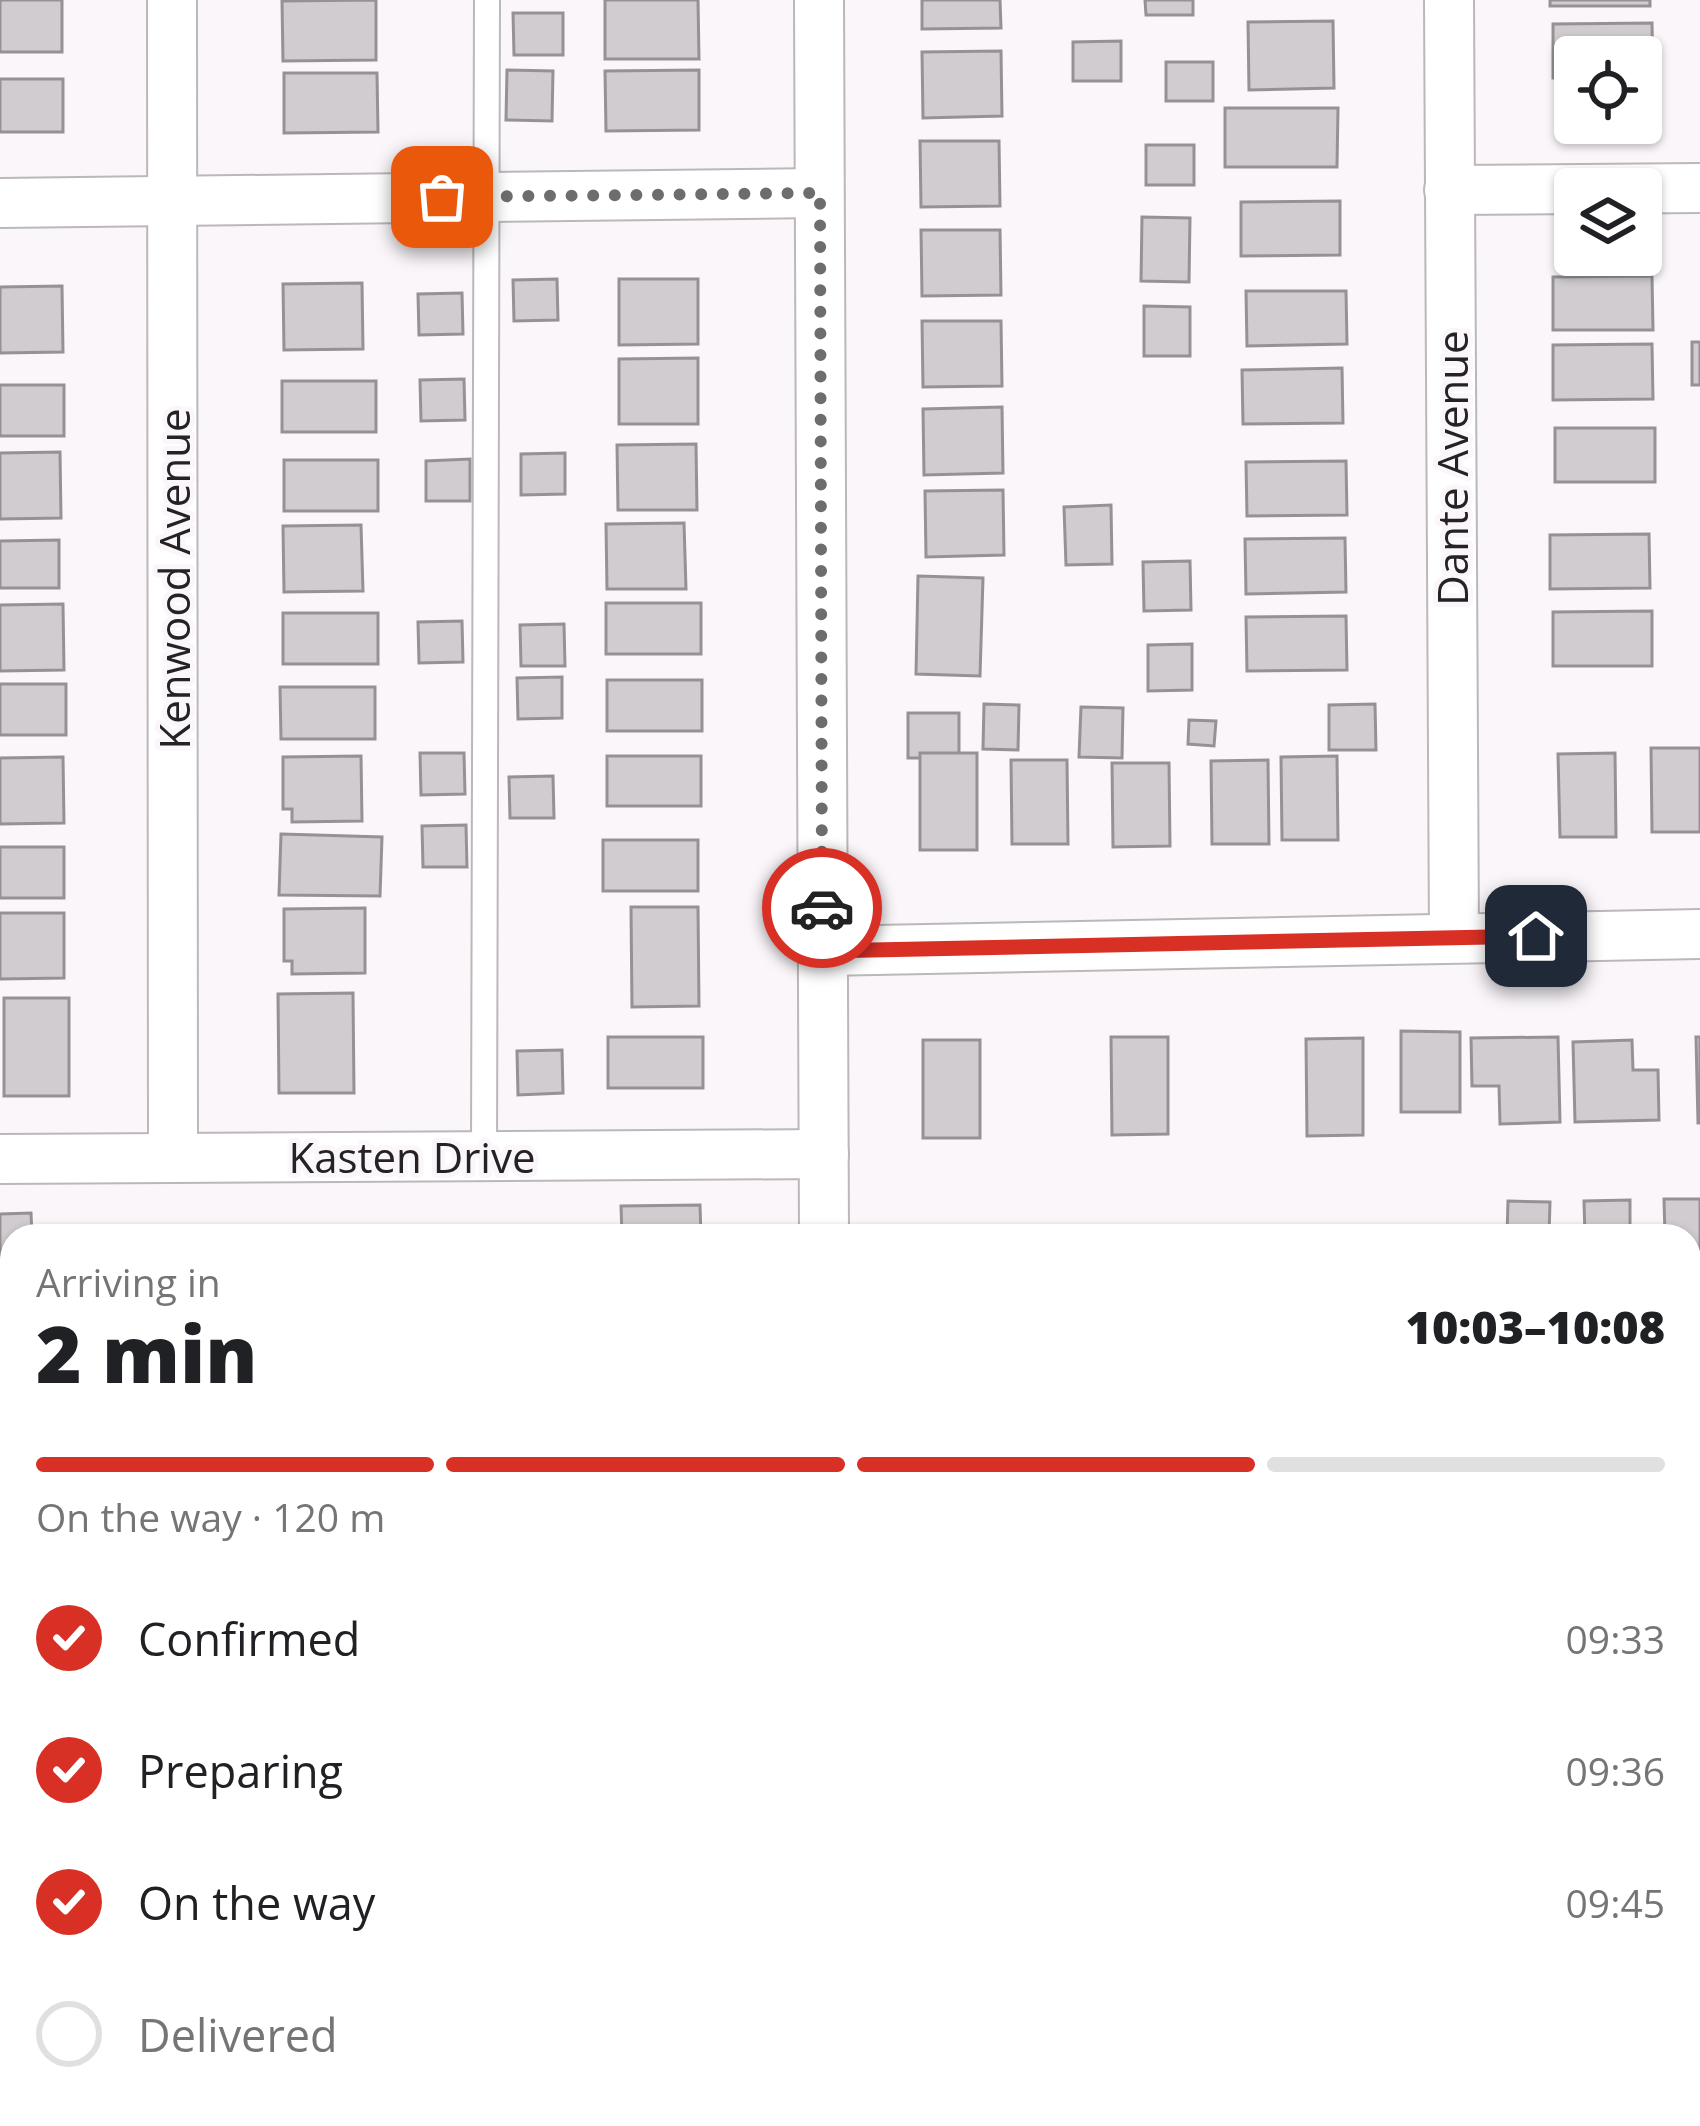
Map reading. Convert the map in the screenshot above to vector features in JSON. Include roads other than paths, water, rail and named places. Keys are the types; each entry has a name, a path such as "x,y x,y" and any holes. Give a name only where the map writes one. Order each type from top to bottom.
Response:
{"street":[{"name":"Kenwood Avenue","path":"172,0 173,1158"},
{"path":"819,0 824,1224"},
{"name":"Dante Avenue","path":"1449,0 1454,937"},
{"path":"1449,190 1700,188"},
{"path":"0,202 820,193"},
{"path":"823,951 1700,934"},
{"name":"Kasten Drive","path":"0,1160 824,1154"}],"lane":[{"path":"484,1156 487,0"}]}
